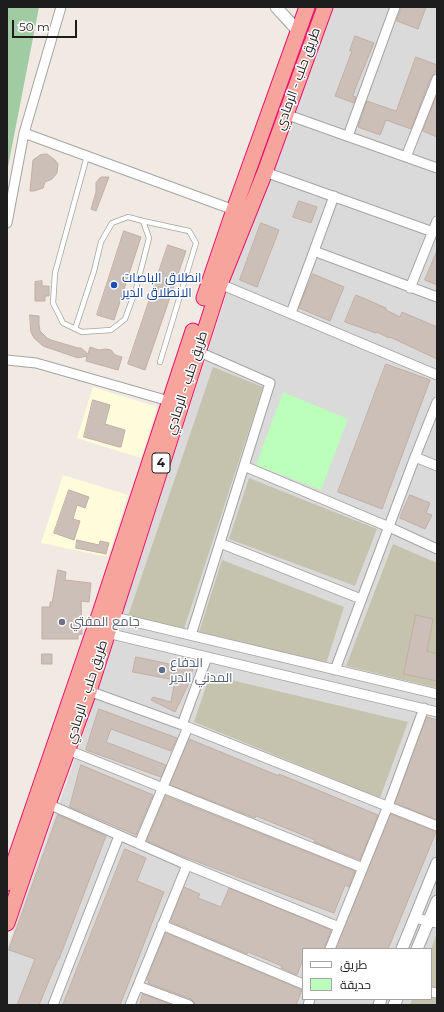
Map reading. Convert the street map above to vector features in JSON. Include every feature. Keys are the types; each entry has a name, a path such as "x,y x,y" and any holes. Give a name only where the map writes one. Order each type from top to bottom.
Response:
{"highway":[{"name":"طريق حلب - الرمادي","path":"106,615 169,402 234,210 307,7"},
{"name":"طريق حلب - الرمادي","path":"7,883 106,615 220,284 265,172 325,7"},
{"name":"طريق حلب - الرمادي","path":"7,923 89,691 100,631"}],"street":[{"path":"7,223 24,133 61,7"},
{"path":"276,7 298,31"},
{"path":"348,136 395,7"},
{"path":"406,157 437,79"},
{"path":"285,114 437,168"},
{"path":"24,133 234,210"},
{"path":"265,172 433,232"},
{"path":"291,313 334,196"},
{"path":"410,288 437,221"},
{"path":"314,251 437,297"},
{"path":"220,284 437,375"},
{"path":"191,635 270,384 197,351"},
{"path":"7,360 36,363 169,402"},
{"path":"335,670 437,402"},
{"path":"415,457 437,466"},
{"path":"244,466 389,527 437,549"},
{"path":"220,543 361,599"},
{"path":"106,615 437,694"},
{"path":"100,631 437,712"},
{"path":"139,844 185,726 207,657"},
{"path":"89,691 185,726 437,826"},
{"path":"330,948 388,806 424,708"},
{"path":"68,750 363,868"},
{"path":"48,804 187,865 339,927"},
{"path":"53,1005 119,836"},
{"path":"402,948 437,863"},
{"path":"130,1005 187,865"},
{"path":"418,948 433,922 437,901"},
{"path":"415,918 433,922"},
{"path":"162,925 302,984"},
{"path":"138,986 189,1005"}],"lane":[{"path":"87,156 55,273 53,303 63,324 82,332 111,330 125,319 136,289 149,238 143,221"},
{"path":"75,329 94,271 101,242 112,223 128,217 189,231 196,243 160,362"}],"shaded area":[{"path":"330,7 437,7 437,1005 7,1005 7,949 77,753 231,280"},
{"path":"213,367 263,387 184,629 128,616"},
{"path":"93,387 157,407 141,458 77,438"},
{"path":"63,475 128,495 108,557 41,543"},
{"path":"249,478 377,529 355,586 229,539"},
{"path":"393,544 437,563 437,688 346,666"},
{"path":"222,560 344,607 326,664 199,632"},
{"path":"210,675 408,722 380,798 194,722"},
{"path":"437,933 437,1005 410,1005 412,1000 432,1000 431,948"}],"green space":[{"path":"7,7 39,7 7,172"},
{"path":"283,392 348,419 321,490 256,465"}],"building":[{"path":"402,7 426,7 418,29 397,21"},
{"path":"355,36 374,43 355,89 353,96 356,97 354,103 335,96 352,51 350,51"},
{"path":"416,57 437,65 437,69 431,77 411,129 386,120 380,135 358,127 367,101 396,111"},
{"path":"437,95 437,137 423,131"},
{"path":"47,154 58,164 57,173 52,179 45,182 43,188 30,191 33,160 40,155"},
{"path":"101,177 109,177 96,211 91,209 96,192 96,183"},
{"path":"299,201 317,207 311,223 293,217"},
{"path":"261,223 279,230 257,287 240,280"},
{"path":"124,231 141,237 114,320 97,315"},
{"path":"168,245 186,251 145,370 128,364"},
{"path":"437,251 437,285 425,280"},
{"path":"313,274 344,287 330,321 299,308"},
{"path":"42,281 42,286 49,286 49,296 45,296 45,301 35,301 35,282"},
{"path":"356,295 386,308 386,310 400,317 402,312 437,327 437,359 390,337 389,338 377,332 376,333 345,322"},
{"path":"30,315 39,316 40,331 51,340 81,348 88,354 90,347 99,350 111,350 115,355 122,357 118,370 86,361 87,356 78,358 43,346 34,338 31,332"},
{"path":"386,364 430,380 382,509 338,492"},
{"path":"93,400 110,405 105,424 125,430 121,447 84,437"},
{"path":"69,490 89,497 85,508 77,505 73,519 80,521 74,540 54,533"},
{"path":"410,495 430,503 426,513 432,515 425,529 400,518"},
{"path":"77,540 99,545 100,541 109,543 106,554 76,548"},
{"path":"58,570 66,572 65,580 91,583 89,602 81,601 82,634 78,635 78,639 42,639 42,607 50,607"},
{"path":"416,615 433,619 427,651 437,654 437,681 404,674"},
{"path":"42,654 52,654 52,664 42,664"},
{"path":"136,657 193,669 188,685 175,712 151,700 153,697 171,702 175,680 133,672"},
{"path":"99,709 177,738 171,751 111,729 106,742 166,765 161,777 86,750"},
{"path":"427,717 437,720 437,820 395,803"},
{"path":"189,739 378,815 360,860 314,842 315,840 256,816 255,818 170,785"},
{"path":"81,765 153,795 136,835 70,807"},
{"path":"166,796 355,871 349,887 345,885 334,913 174,853 147,841"},
{"path":"391,814 436,832 388,948 336,948"},
{"path":"58,815 106,836 59,959 39,1005 17,1005 35,959 9,950"},
{"path":"125,849 146,858 137,881 164,892 120,1005 63,1005"},
{"path":"184,887 200,894 198,898 221,907 229,888 331,930 324,948 302,948 302,962 297,975 281,968 282,966 248,952 247,954 171,922"},
{"path":"166,933 302,990 296,1005 195,1005 191,999 148,983 149,980 147,980"},
{"path":"143,994 172,1005 140,1005"}],"place":[{"name":"انطلاق الباصات الانطلاق الدير","path":"114,285"},
{"name":"جامع المفتي","path":"62,622"},
{"name":"الدفاع المدني الدير","path":"162,670"}]}
